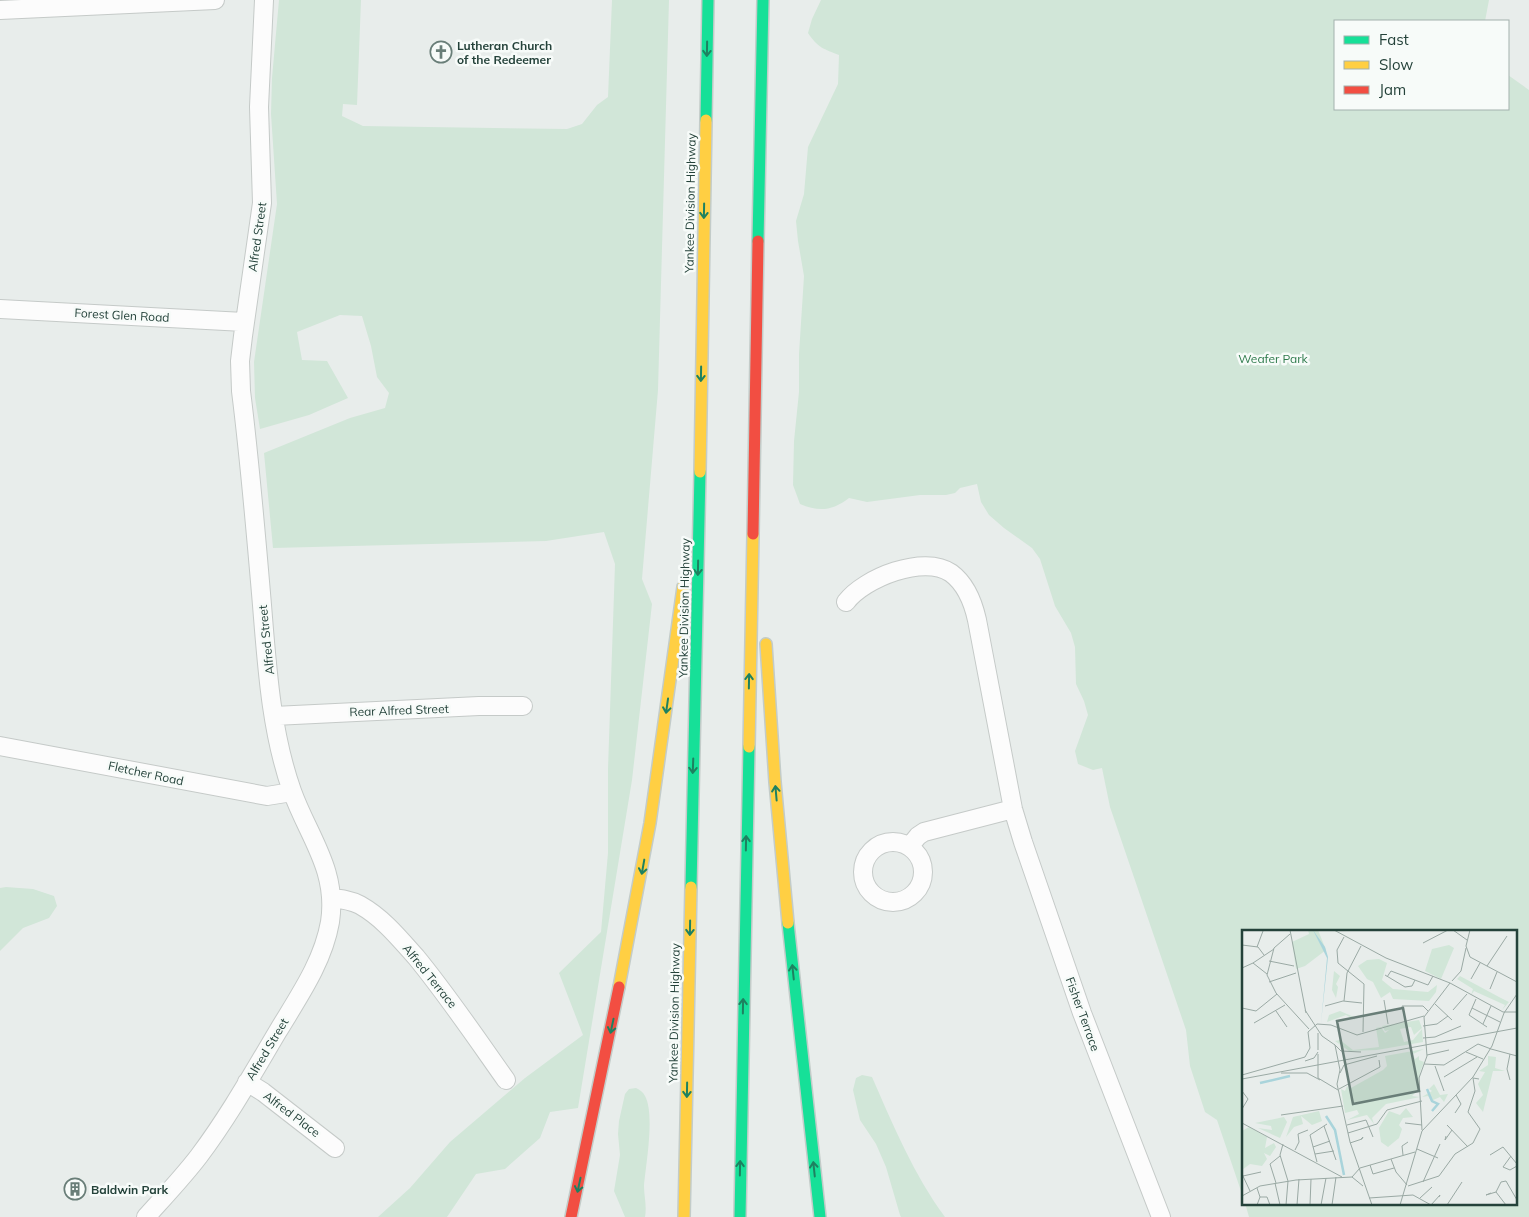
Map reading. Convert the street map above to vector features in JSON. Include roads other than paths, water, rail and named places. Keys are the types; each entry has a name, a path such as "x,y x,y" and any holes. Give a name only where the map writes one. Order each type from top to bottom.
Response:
{"highway":[{"name":"Yankee Division Highway","path":"684,1217 697,668 708,0"},
{"path":"740,1217 762,0"},
{"path":"754,453 763,598"},
{"path":"571,1217 625,961 650,823 699,467"},
{"path":"766,637 783,873 820,1217"}],"street":[{"path":"0,10 215,0"},
{"name":"Alfred Street","path":"146,1217 198,1157 247,1082 305,987 318,962 329,924 331,898 325,865 292,792 274,716 241,391 240,361 244,322 262,214 259,106 264,0"},
{"name":"Forest Glen Road","path":"0,309 244,322"},
{"name":"Fisher Terrace","path":"846,602 853,593 872,580 927,566 951,573 963,585 971,600 977,620 1013,809 1034,878 1082,1012 1161,1217"},
{"name":"Rear Alfred Street","path":"274,716 479,706 523,706"},
{"name":"Fletcher Road","path":"0,746 267,796 292,792"},
{"path":"910,846 924,832 1013,809"},
{"name":"Alfred Terrace","path":"331,898 348,900 360,905 394,932 452,1003 506,1080"},
{"name":"Alfred Place","path":"247,1082 263,1092 335,1148"}],"place":[{"name":"Lutheran Church of the Redeemer","path":"441,52"},
{"name":"Baldwin Park","path":"75,1189"}],"park label":[{"name":"Weafer Park","path":"1273,358"}]}
